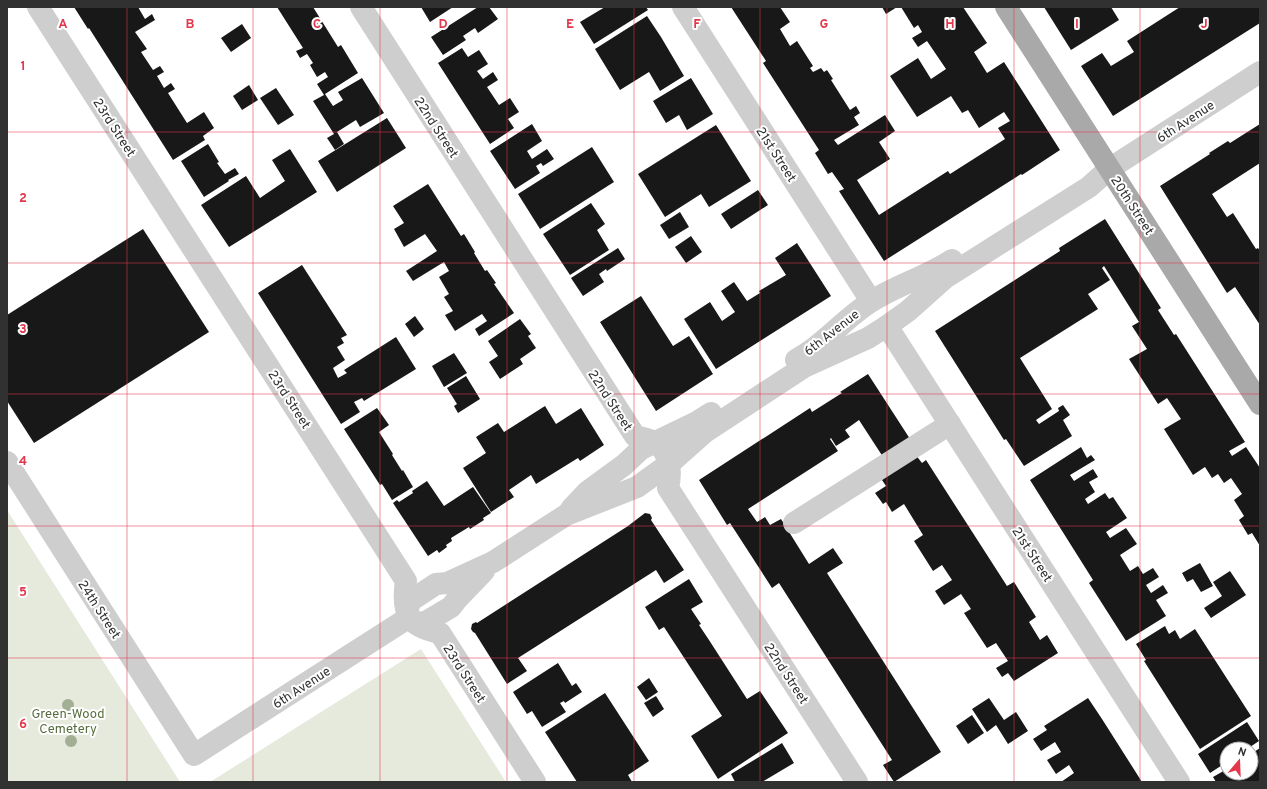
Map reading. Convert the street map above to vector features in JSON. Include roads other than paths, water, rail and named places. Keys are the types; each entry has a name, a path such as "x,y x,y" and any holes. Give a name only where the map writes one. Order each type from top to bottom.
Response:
{"main road":[{"name":"20th Street","path":"1006,7 1260,404"}],"street":[{"name":"23rd Street","path":"38,7 406,581 404,593 408,618 420,628 440,633 535,782"},
{"name":"22nd Street","path":"361,7 635,436 646,438 655,442 666,452 671,478 668,488 857,782"},
{"name":"21st Street","path":"683,7 871,301"},
{"name":"6th Avenue","path":"194,755 408,618 410,601 436,584 447,583 493,562 566,515 637,487 669,464 705,432 804,367 868,338 887,326 908,311 945,278 1089,187 1109,169 1260,72"},
{"name":"6th Avenue","path":"566,515 587,492 641,449 695,423 814,348 871,301 893,289 938,269 1082,177 1109,169"},
{"name":"21st Street","path":"887,326 1179,782"},
{"path":"794,522 950,424"},
{"name":"24th Street","path":"7,462 194,755"}],"park label":[{"name":"Green-Wood Cemetery","path":"68,720"}]}
